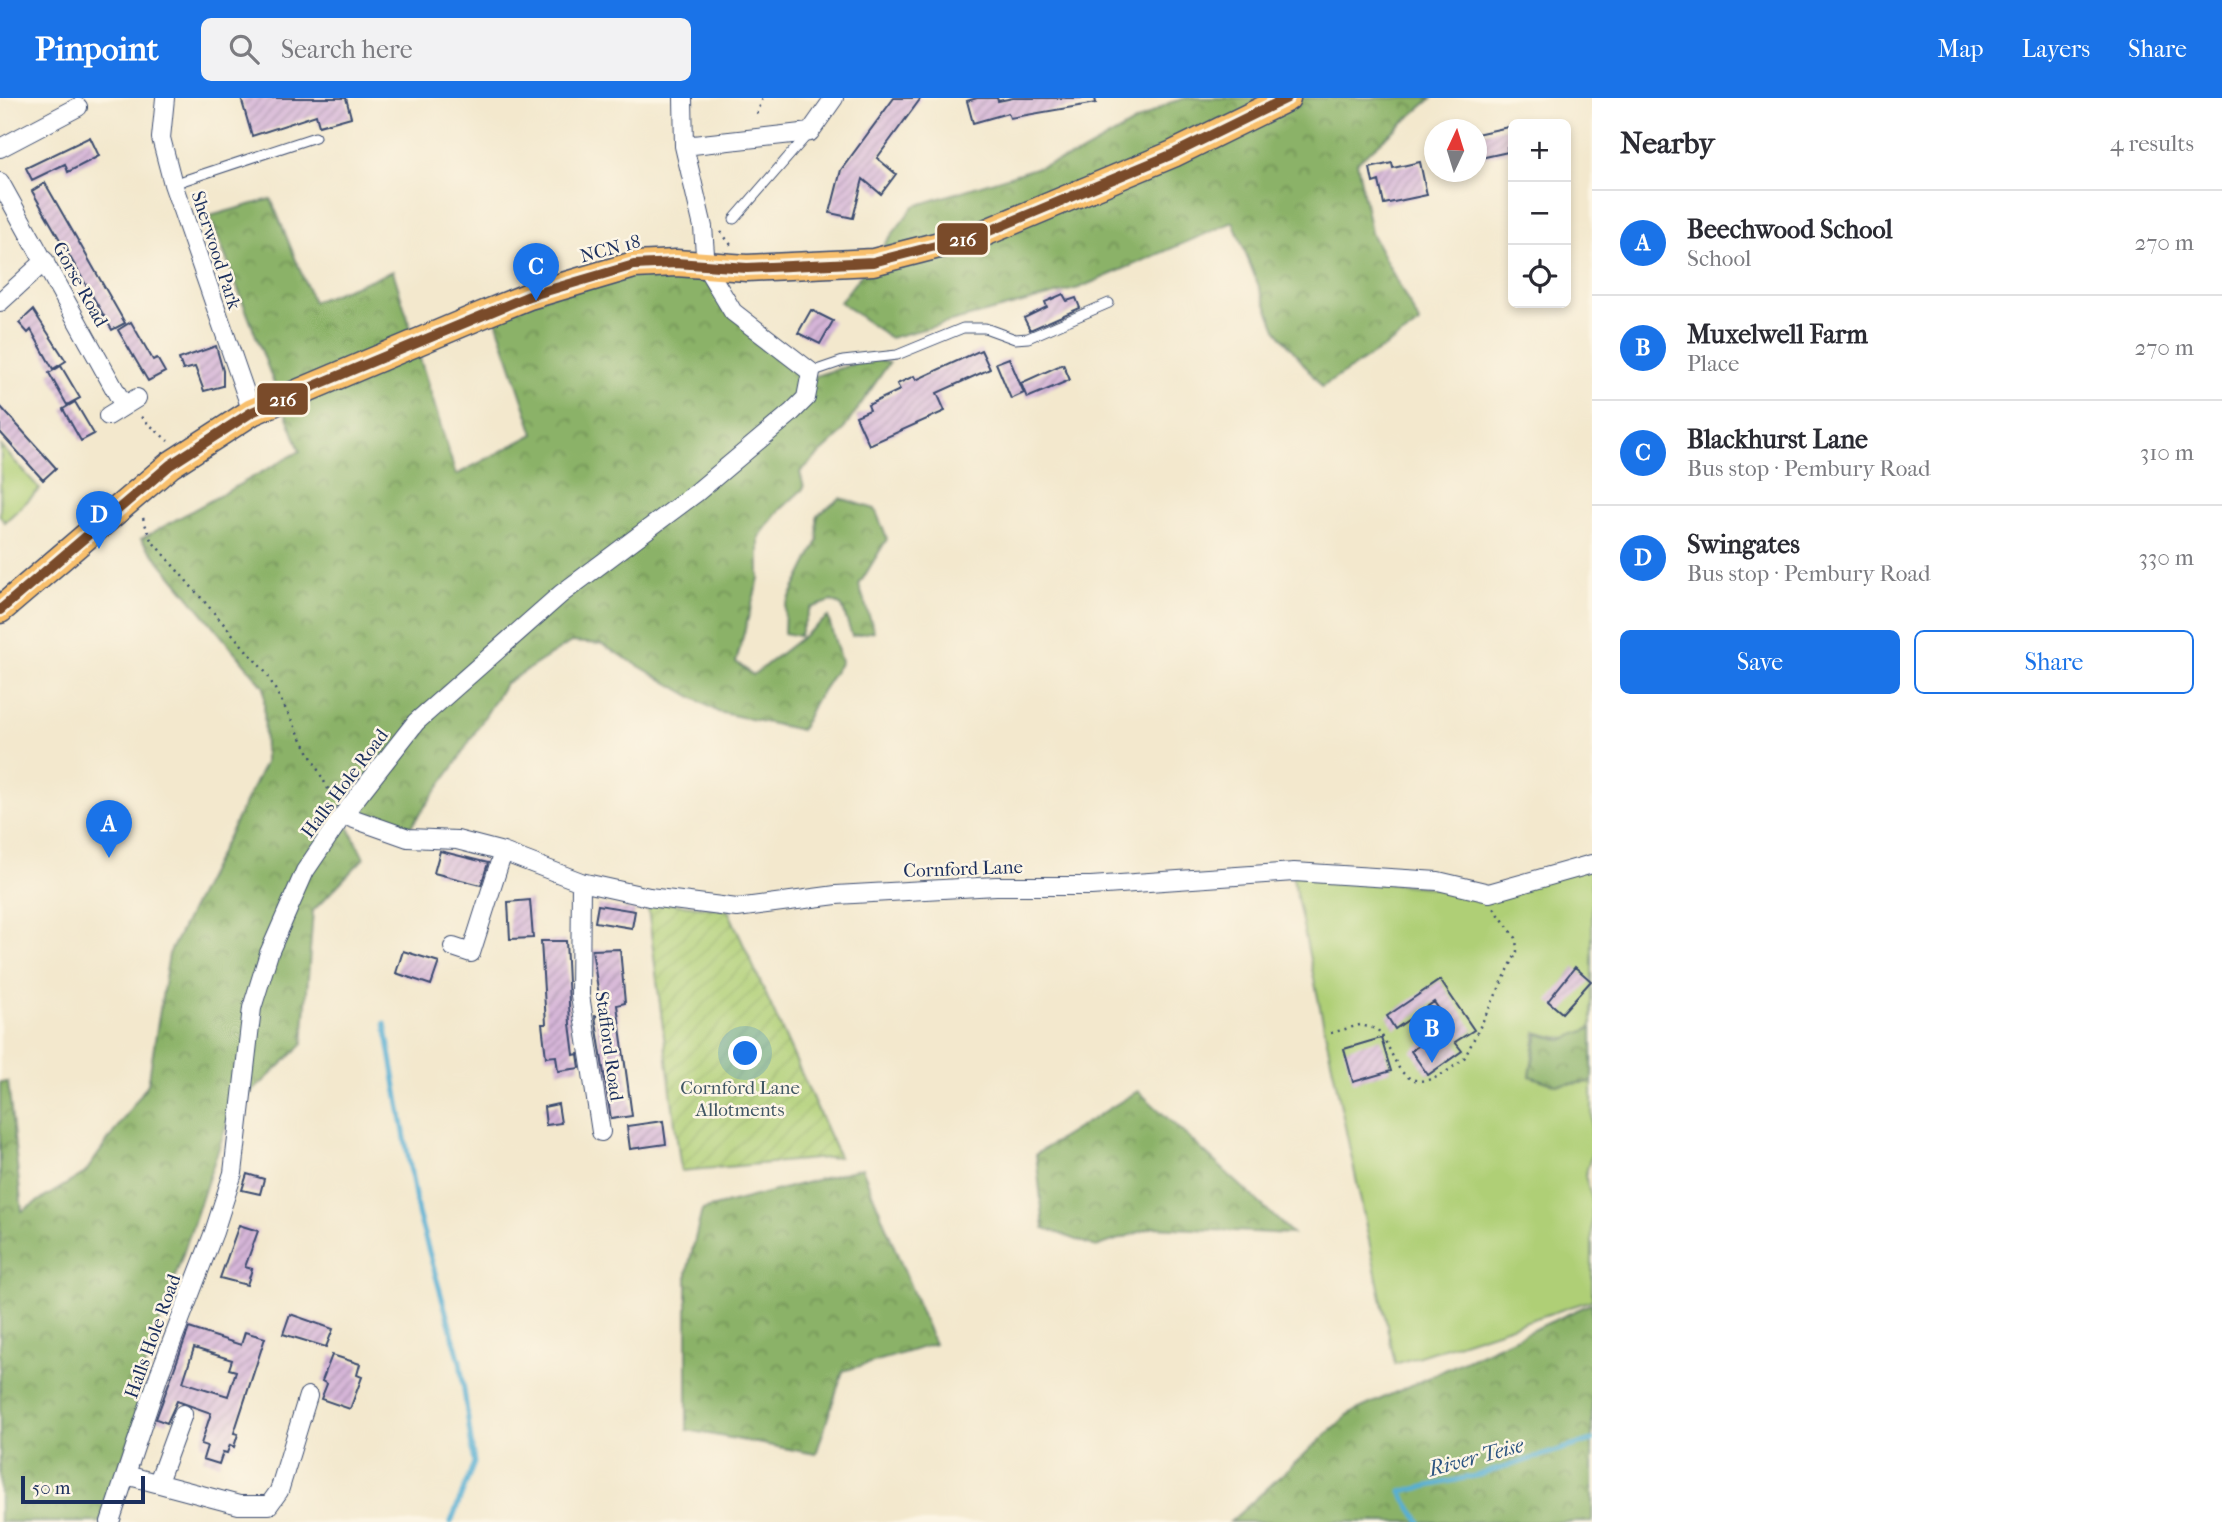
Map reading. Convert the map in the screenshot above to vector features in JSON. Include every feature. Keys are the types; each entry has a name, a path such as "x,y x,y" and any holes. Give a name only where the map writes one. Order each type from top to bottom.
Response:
{"main road":[{"path":"0,610 170,465 251,412 529,296 634,265 676,263 706,267 873,262 982,234 1173,154 1287,98"}],"street":[{"name":"Sherwood Park","path":"165,98 161,138 173,184 251,412"},
{"path":"682,98 684,146 703,234 706,267 733,312 811,372"},
{"path":"684,146 810,132 834,98"},
{"path":"0,148 78,107"},
{"name":"Gorse Road","path":"0,183 130,402"},
{"path":"0,302 45,261"},
{"name":"Halls Hole Road","path":"110,1522 233,1173 252,1008 269,953 305,871 343,815 416,722 561,594 696,493 791,413 806,398 811,372"},
{"path":"108,416 130,402"},
{"name":"Cornford Lane","path":"343,815 408,838 457,839 503,852 581,883 649,897 737,908 836,895 996,886 1091,886 1294,872 1438,881 1489,893 1592,863"},
{"path":"453,947 471,953 503,852"},
{"name":"Stafford Road","path":"581,883 580,995 601,1132"},
{"path":"125,1475 239,1505 269,1505 279,1491 308,1396"},
{"path":"158,1482 183,1414"}],"lane":[{"path":"734,219 810,132"},
{"path":"173,184 315,136"},
{"path":"811,372 844,361 897,355 963,328 985,328 1015,339 1028,338 1109,303"}],"path":[{"path":"757,114 763,98"},
{"path":"703,234 723,232 729,244 740,250"},
{"path":"130,402 174,446"},
{"path":"134,495 151,540 267,674 343,815"},
{"path":"1331,1033 1360,1025 1377,1029 1400,1070 1410,1079 1422,1082 1452,1069 1465,1056 1517,952 1516,938 1494,910 1489,893"}],"green space":[{"path":"1186,98 1432,98 1357,162 1371,233 1420,324 1322,387 1276,329 1233,222 1079,288 890,338 840,302 914,206 1077,155 1169,103"},
{"path":"271,199 313,302 393,271 456,475 534,434 494,314 599,279 692,270 812,377 872,358 889,363 839,436 800,472 804,488 777,513 759,537 759,578 736,662 753,675 828,617 841,662 814,703 801,730 718,712 601,644 571,642 505,684 456,763 404,836 343,816 364,858 313,911 303,1044 231,1112 140,1381 144,1400 101,1522 0,1522 0,1082 8,1082 22,1211 85,1173 148,1084 169,954 265,763 264,687 141,539 300,451 210,216"},
{"path":"1,446 40,489 5,522 0,516"},
{"path":"840,498 875,509 887,539 859,585 874,631 852,636 842,606 832,601 810,608 799,636 784,633 785,607 818,541 817,516"},
{"path":"1592,864 1592,1026 1578,1035 1566,1038 1536,1032 1530,1076 1556,1085 1592,1082 1592,1153 1585,1176 1592,1199 1592,1300 1395,1364 1292,874 1489,893"},
{"name":"Cornford Lane Allotments","path":"647,901 728,910 839,1157 681,1171"},
{"path":"1592,1028 1592,1082 1556,1085 1530,1076 1538,1034 1562,1040"},
{"path":"1138,1091 1293,1234 1154,1227 1096,1247 1044,1228 1036,1154"},
{"path":"862,1168 934,1344 843,1371 816,1454 687,1430 687,1272 702,1210"},
{"path":"1592,1303 1592,1522 1230,1522 1350,1413"}],"building":[{"path":"241,98 346,98 351,117 319,126 316,115 252,136"},
{"path":"894,98 921,98 877,158 896,174 881,194 863,179 853,218 830,213 841,170"},
{"path":"997,98 998,101 1013,98 1095,98 1096,103 1010,118 1008,113 973,123 967,101"},
{"path":"1508,127 1508,152 1487,157 1487,132"},
{"path":"90,137 99,156 68,172 65,164 32,180 26,168"},
{"path":"1420,162 1427,195 1384,204 1379,181 1373,183 1370,168 1392,163 1393,168"},
{"path":"45,183 125,323 112,330 32,191"},
{"path":"1063,294 1067,301 1076,298 1080,308 1030,330 1024,318 1047,307 1045,302"},
{"path":"33,310 66,361 53,369 31,330 28,333 19,323"},
{"path":"811,310 833,321 820,344 798,333"},
{"path":"131,322 153,360 157,358 165,372 148,381 118,330"},
{"path":"216,346 223,371 223,386 204,391 195,367 183,370 179,359"},
{"path":"981,350 990,369 937,393 945,411 869,445 856,416 870,410 868,405 900,390 897,384 914,376 916,380"},
{"path":"1009,358 1024,393 1011,399 996,363"},
{"path":"1063,364 1070,380 1027,398 1021,383"},
{"path":"61,366 80,398 67,405 49,373"},
{"path":"75,402 94,434 81,441 63,409"},
{"path":"0,406 56,468 43,480 0,432"},
{"path":"440,851 488,863 481,885 434,873"},
{"path":"530,900 533,938 510,939 508,902"},
{"path":"598,905 635,911 632,928 595,922"},
{"path":"541,941 566,941 570,1024 574,1055 578,1054 580,1068 558,1071 556,1056 546,1057 542,1024 546,1024"},
{"path":"620,949 625,1003 617,1005 632,1116 611,1119 595,1016 602,1015 592,950"},
{"path":"403,951 439,962 431,985 396,973"},
{"path":"1575,967 1591,981 1562,1013 1548,1001"},
{"path":"1440,980 1474,1030 1455,1042 1462,1051 1428,1075 1411,1051 1449,1024 1434,1002 1395,1029 1387,1016"},
{"path":"1381,1038 1391,1071 1353,1082 1344,1049"},
{"path":"558,1104 561,1123 546,1125 544,1107"},
{"path":"663,1121 666,1144 630,1149 627,1126"},
{"path":"247,1174 264,1179 260,1194 242,1190"},
{"path":"239,1225 258,1231 245,1267 252,1269 247,1285 220,1278"},
{"path":"290,1314 333,1329 326,1347 283,1334"},
{"path":"189,1328 241,1345 245,1332 265,1338 234,1433 238,1434 234,1447 230,1445 227,1453 223,1452 219,1464 203,1459 207,1446 201,1444 211,1413 177,1401 167,1423 156,1419","holes":["194,1348 232,1360 229,1369 236,1371 228,1396 183,1382"]},
{"path":"332,1355 360,1364 357,1375 362,1377 350,1409 321,1399 327,1384 322,1381"}],"waterway":[{"path":"385,1023 418,1213 460,1361 474,1463 451,1522"},
{"name":"River Teise","path":"1420,1522 1401,1492 1479,1475 1592,1440"}],"transit line":[{"name":"216","path":"0,610 170,465 252,412 529,296 634,265 676,263 747,268 873,262 982,234 1173,154 1287,98"}],"place":[{"name":"Blackhurst Lane","path":"536,301"},
{"name":"Swingates","path":"99,549"},
{"name":"Beechwood School","path":"109,858"},
{"name":"Muxelwell Farm","path":"1432,1063"}]}
